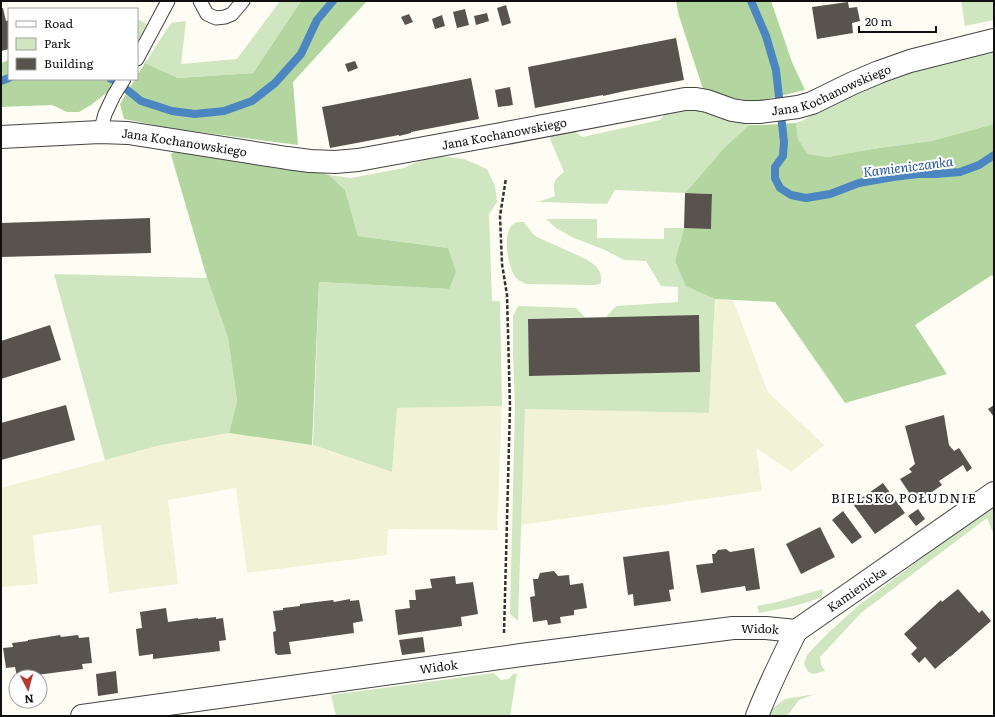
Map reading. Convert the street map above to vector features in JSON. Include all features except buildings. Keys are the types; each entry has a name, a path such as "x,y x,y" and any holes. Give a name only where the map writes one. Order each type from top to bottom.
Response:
{"street":[{"name":"Jana Kochanowskiego","path":"1,137 100,132 128,133 310,161 335,162 358,160 685,99 707,101 732,110 745,112 760,112 798,107 879,72 910,61 994,40"},
{"name":"Kamienicka","path":"757,716 764,696 796,631 994,493"},
{"name":"Widok","path":"82,716 733,628 766,628 796,631"}],"lane":[{"path":"138,57 168,1"},
{"path":"200,1 207,14 216,18 225,17 232,14 243,1"},
{"path":"100,132 105,114 123,80"}],"path":[{"path":"503,658 510,407 507,295 502,264 500,216 506,178"}],"green space":[{"path":"280,1 301,1 253,73 178,78 145,63 171,23 186,21 181,64 237,59"},
{"path":"301,1 367,1 293,82 298,145 169,128 124,119 120,104 134,80 138,80 138,74 145,63 178,78 253,73"},
{"path":"676,1 771,1 792,62 805,90 755,102 726,97 703,89 679,16"},
{"path":"961,1 994,1 994,20 965,26"},
{"path":"138,19 147,24 138,41"},
{"path":"994,48 994,124 931,141 828,157 808,154 798,139 796,123 804,120 844,95 882,78"},
{"path":"8,60 8,80 115,80 109,91 79,112 67,112 52,105 1,107 1,63"},
{"path":"695,106 749,125 725,147 685,193 615,190 607,204 538,202 555,196 555,182 564,172 550,139 552,135 572,129 582,137 660,120 669,108"},
{"path":"796,123 798,139 808,154 828,157 931,141 994,124 994,277 992,275 915,325 947,374 845,403 775,302 715,299 686,286 675,261 684,228 711,228 712,194 685,193 725,147 749,125"},
{"path":"177,148 270,162 329,175 345,190 358,236 448,248 456,272 449,289 319,282 312,445 229,433 237,401 228,338 207,278 171,155"},
{"path":"441,156 464,159 487,169 495,186 497,202 489,214 492,301 500,301 502,406 397,408 392,472 313,445 319,282 449,289 448,248 358,236 345,190 329,175 351,178 404,168 423,159"},
{"path":"546,219 597,219 597,238 664,239 664,228 684,228 675,261 686,284 715,299 709,413 525,409 518,621 510,614 515,407 513,316 518,306 576,308 585,317 528,319 530,376 700,372 699,316 606,317 616,306 678,302 678,287 661,286 646,261 624,260 605,250 574,238 556,228"},
{"path":"517,222 524,222 537,237 586,259 596,266 600,272 601,283 597,285 526,284 518,280 511,268 507,252 507,236 509,230 512,225"},
{"path":"54,274 207,278 228,338 237,401 229,433 161,445 105,460"},
{"path":"715,299 733,300 768,392 824,445 791,472 756,448 762,491 520,525 525,409 709,413"},
{"path":"502,406 497,530 388,529 387,555 247,573 236,488 168,500 178,584 109,593 101,525 33,535 38,584 1,587 1,488 161,445 229,433 312,445 392,472 397,408"},
{"path":"994,504 994,535 987,518 861,613 820,657 821,665 825,671 814,674 808,672 804,664 807,655 825,636 859,605"},
{"path":"823,589 822,597 814,600 799,605 759,613 757,606"},
{"path":"494,673 501,680 509,679 513,674 517,674 510,716 336,716 331,695"},
{"path":"815,694 799,700 787,716 770,716 772,709 785,699"}],"waterway":[{"name":"Kamieniczanka","path":"115,80 141,101 172,111 195,114 224,111 252,101 275,83 301,54 317,20 333,1"},
{"name":"Kamieniczanka","path":"751,1 766,36 776,70 784,142 783,156 775,167 775,178 780,188 791,195 806,198 830,194 859,183 893,177 960,172 979,165 994,155"},
{"name":"Kamieniczanka","path":"1,81 8,78"}],"district":[{"name":"BIELSKO POŁUDNIE","path":"904,497"}]}
